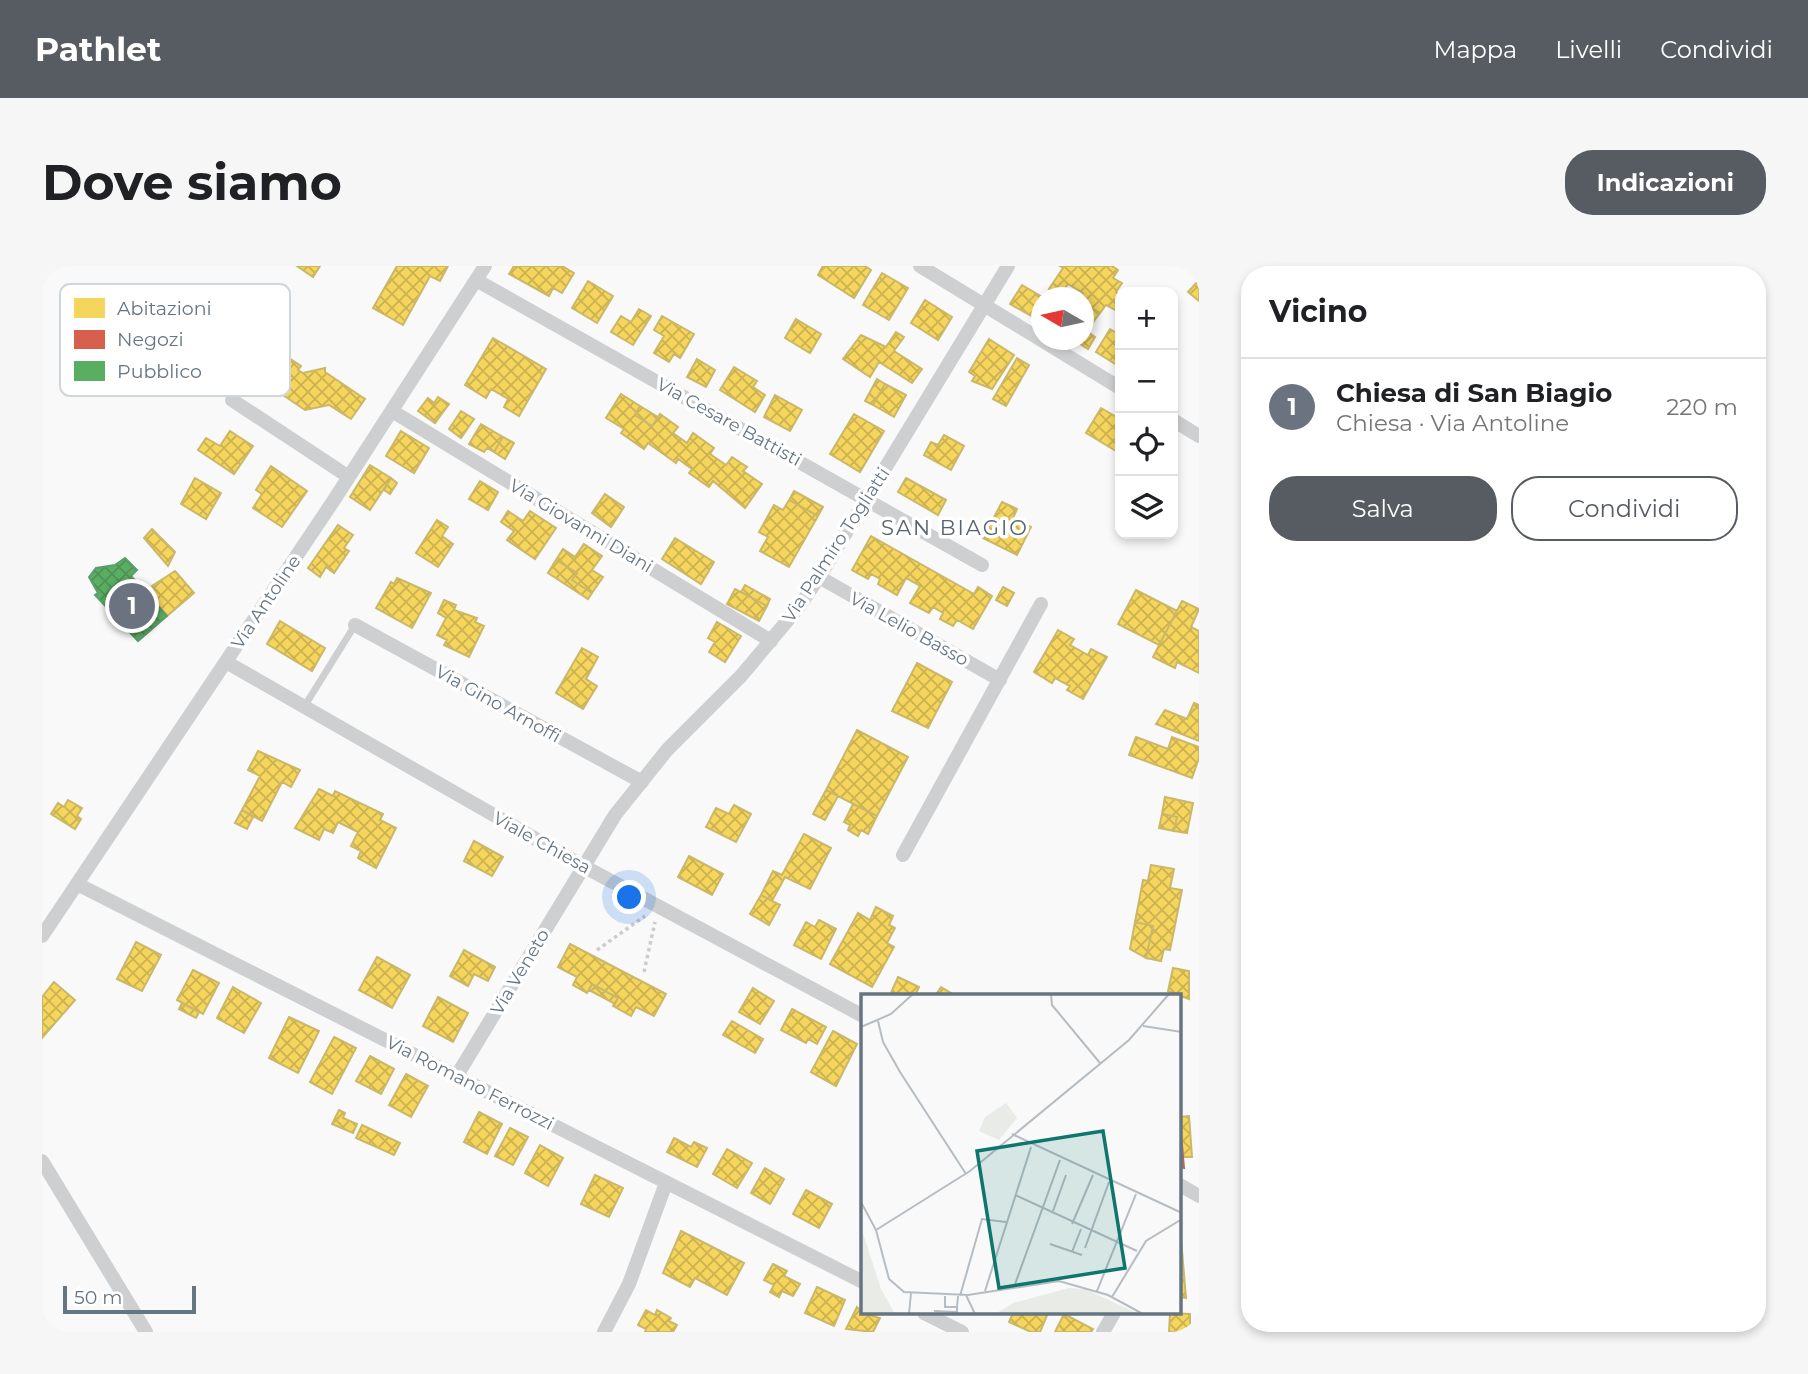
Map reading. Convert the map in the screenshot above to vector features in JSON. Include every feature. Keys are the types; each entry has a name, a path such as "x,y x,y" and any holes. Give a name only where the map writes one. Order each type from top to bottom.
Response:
{"street":[{"name":"Via Antoline","path":"42,936 349,477 485,266"},
{"path":"920,266 1115,385"},
{"name":"Via Palmiro Togliatti","path":"583,866 615,815 667,750 741,676 819,578 1008,266"},
{"name":"Via Cesare Battisti","path":"476,280 982,565"},
{"path":"232,400 349,477"},
{"name":"Via Giovanni Diani","path":"392,411 771,641"},
{"path":"1178,423 1199,436"},
{"name":"Via Lelio Basso","path":"819,578 1000,680"},
{"path":"903,855 1041,604"},
{"name":"Via Gino Arnoffi","path":"355,625 642,782"},
{"name":"Viale Chiesa","path":"226,662 583,866 861,1015"},
{"name":"Via Veneto","path":"456,1077 583,866"},
{"name":"Via Romano Ferrozzi","path":"77,884 861,1281"},
{"path":"42,1161 146,1332"},
{"path":"604,1332 629,1284 666,1183"},
{"path":"1182,1186 1199,1196"},
{"path":"926,1314 962,1332"},
{"path":"1103,1332 1113,1314"}],"lane":[{"path":"304,708 355,625"}],"path":[{"path":"597,950 658,906"},
{"path":"644,972 658,906"}],"building: Abitazioni":[{"path":"297,266 320,266 313,277"},
{"path":"397,266 448,266 440,281 430,276 403,325 373,308"},
{"path":"514,266 562,266 574,273 562,293 553,288 549,296 509,274"},
{"path":"823,266 865,266 871,270 854,298 818,275"},
{"path":"1060,266 1112,266 1118,270 1113,278 1122,283 1119,287 1115,287 1115,310 1106,305 1100,313 1094,309 1094,287 1073,287 1068,284 1066,287 1050,287 1063,268"},
{"path":"882,273 908,288 889,320 863,305"},
{"path":"1199,280 1199,301 1188,292"},
{"path":"588,281 613,296 597,323 572,308"},
{"path":"1022,285 1031,290 1031,316 1010,304"},
{"path":"925,300 952,317 938,340 911,323"},
{"path":"639,309 651,316 633,345 611,332 621,316 631,322"},
{"path":"1094,309 1100,313 1094,321"},
{"path":"662,316 694,334 680,358 674,354 669,362 654,353 664,336 654,330"},
{"path":"796,319 821,334 810,353 785,338"},
{"path":"1110,329 1115,332 1115,364 1096,352"},
{"path":"896,332 904,337 894,351 922,369 912,383 879,362 870,377 843,359 861,335 886,347"},
{"path":"493,338 546,369 519,416 504,407 508,399 491,389 486,398 465,385"},
{"path":"989,339 1014,355 992,389 972,381 975,376 969,372"},
{"path":"1017,358 1029,365 1006,406 993,399"},
{"path":"290,359 301,366 298,370 303,373 325,368 325,372 365,399 351,419 329,405 305,410 284,396 290,396"},
{"path":"697,359 715,370 706,387 687,377"},
{"path":"734,367 757,381 753,387 765,395 755,412 720,390"},
{"path":"877,379 885,384 873,405 865,401"},
{"path":"885,384 906,395 894,417 873,405"},
{"path":"621,394 640,406 635,415 652,426 660,414 678,427 673,433 687,443 693,433 714,448 710,454 726,465 732,457 747,467 743,471 762,484 745,508 713,481 709,487 689,473 692,469 678,459 676,463 648,443 644,449 621,433 624,429 606,418"},
{"path":"775,395 802,410 790,431 764,417"},
{"path":"438,397 449,404 435,423 418,411 428,398 434,403"},
{"path":"640,406 658,417 652,426 635,415"},
{"path":"1101,408 1115,416 1115,450 1086,433"},
{"path":"461,411 474,419 461,438 449,429"},
{"path":"854,414 884,431 860,472 830,454"},
{"path":"481,424 503,437 494,452 487,448 484,452 469,444"},
{"path":"230,431 253,446 234,474 198,450 206,438 220,446"},
{"path":"401,431 429,448 414,473 386,456"},
{"path":"944,435 964,446 951,470 924,455 931,442 938,445"},
{"path":"503,437 514,443 505,459 494,452"},
{"path":"370,465 391,478 370,510 350,497"},
{"path":"271,466 307,491 282,527 253,508 262,494 256,490"},
{"path":"195,478 221,493 206,519 181,504"},
{"path":"391,478 397,483 390,494 384,490"},
{"path":"906,478 946,500 938,515 898,492"},
{"path":"480,481 498,492 488,510 469,499"},
{"path":"794,491 823,507 818,516 789,500"},
{"path":"605,494 624,507 611,527 592,513"},
{"path":"789,500 818,516 789,567 760,551 768,537 759,532 774,505 783,510"},
{"path":"1002,502 1017,509 1013,518 1031,527 1017,555 983,538"},
{"path":"508,511 523,521 530,511 556,528 535,559 507,540 514,531 501,522"},
{"path":"437,520 448,527 442,536 453,544 438,567 416,553"},
{"path":"338,525 353,535 344,548 349,551 334,573 326,567 320,577 308,568"},
{"path":"152,529 175,552 168,566 144,538"},
{"path":"871,536 974,594 978,587 992,596 973,629 957,620 953,626 940,619 943,613 933,607 929,613 910,603 920,586 906,578 897,595 878,584 880,579 871,574 868,579 852,570"},
{"path":"675,538 714,562 701,584 662,559"},
{"path":"584,544 602,556 592,570 603,577 592,593 572,580 577,573 556,560 563,549 575,557"},
{"path":"556,560 577,573 572,580 592,593 588,599 548,573"},
{"path":"175,571 194,593 167,616 149,595 155,590 152,586"},
{"path":"397,578 431,593 412,628 376,608 391,582 394,584"},
{"path":"745,585 770,599 767,606 741,592"},
{"path":"1003,587 1014,593 1007,606 996,600"},
{"path":"735,589 767,606 759,621 727,604"},
{"path":"1136,590 1177,611 1159,645 1118,624"},
{"path":"444,600 456,605 454,610 477,618 475,622 484,626 469,657 444,645 447,640 437,635 446,618 438,613"},
{"path":"1182,601 1199,609 1191,627 1199,631 1199,673 1177,662 1175,668 1153,657"},
{"path":"280,621 325,648 312,671 267,644"},
{"path":"717,622 741,636 725,662 709,652 715,642 708,638"},
{"path":"1058,630 1074,639 1070,645 1088,655 1091,649 1107,657 1083,699 1067,690 1070,686 1055,678 1052,683 1034,672"},
{"path":"582,648 598,657 586,679 597,686 583,709 556,693"},
{"path":"917,663 952,682 928,728 892,711"},
{"path":"1194,703 1199,705 1199,741 1156,724 1165,710 1187,719"},
{"path":"857,730 908,757 877,816 826,790"},
{"path":"1136,737 1168,749 1172,737 1199,747 1199,758 1192,778 1129,755"},
{"path":"258,751 300,770 291,787 282,782 262,821 242,810 260,776 248,770"},
{"path":"319,789 333,796 335,791 383,814 380,820 396,828 376,868 358,858 361,851 351,846 358,832 338,822 333,833 324,829 319,840 295,828"},
{"path":"826,790 838,796 825,820 813,814"},
{"path":"1165,797 1193,803 1187,833 1174,831 1177,817 1162,814"},
{"path":"68,800 82,808 77,816 81,819 75,829 51,814 58,803 64,807"},
{"path":"853,804 877,816 868,834 861,830 858,836 848,830 850,825 844,822"},
{"path":"734,805 751,814 736,842 706,827 716,808 729,814"},
{"path":"242,810 253,817 247,829 235,823"},
{"path":"1162,814 1177,817 1174,831 1159,828"},
{"path":"804,834 831,848 810,889 785,877 772,901 761,895 773,871 782,875"},
{"path":"474,841 503,857 492,876 464,861"},
{"path":"689,856 723,874 712,895 678,877"},
{"path":"1151,865 1174,869 1170,888 1182,890 1170,950 1164,949 1161,961 1146,958 1153,926 1135,922 1143,880 1148,881"},
{"path":"761,895 780,905 769,925 750,914"},
{"path":"876,907 893,916 889,925 895,928 887,943 894,947 872,987 830,964 858,913 870,920"},
{"path":"819,920 836,929 821,959 794,945 806,922 815,927"},
{"path":"1135,922 1153,926 1146,958 1130,949"},
{"path":"136,942 161,955 142,991 117,979"},
{"path":"570,944 666,994 654,1016 636,1007 631,1016 613,1006 618,998 592,984 587,993 573,985 577,977 558,967"},
{"path":"464,950 495,967 488,981 474,974 468,986 450,976"},
{"path":"377,957 410,975 392,1008 359,990"},
{"path":"1173,968 1189,971 1189,999 1182,994 1168,991"},
{"path":"193,970 219,983 203,1014 177,1000"},
{"path":"898,977 919,987 916,994 890,994"},
{"path":"54,982 75,1000 42,1038 42,997"},
{"path":"592,984 618,998 615,1004 589,990"},
{"path":"233,987 261,1003 244,1033 217,1018"},
{"path":"941,987 953,994 936,994"},
{"path":"753,988 774,1001 760,1024 739,1012"},
{"path":"438,997 468,1013 453,1042 423,1026"},
{"path":"182,1003 199,1012 196,1018 179,1009"},
{"path":"792,1009 826,1027 817,1044 808,1039 806,1043 781,1030"},
{"path":"289,1017 319,1031 298,1073 269,1058"},
{"path":"732,1021 763,1039 755,1053 723,1035"},
{"path":"833,1031 857,1044 836,1086 811,1072"},
{"path":"334,1037 356,1048 332,1094 310,1082"},
{"path":"370,1056 394,1069 381,1094 356,1081"},
{"path":"406,1074 428,1086 411,1117 389,1105"},
{"path":"339,1110 345,1113 343,1118 357,1124 353,1133 332,1124"},
{"path":"479,1112 502,1124 487,1154 464,1142"},
{"path":"1189,1116 1192,1157 1183,1157 1182,1117"},
{"path":"362,1125 400,1143 394,1155 356,1138"},
{"path":"510,1128 528,1137 513,1165 495,1156"},
{"path":"674,1138 691,1147 694,1142 707,1148 697,1167 667,1152"},
{"path":"540,1145 563,1158 548,1186 525,1173"},
{"path":"727,1149 752,1163 737,1188 713,1174"},
{"path":"765,1168 784,1179 770,1204 751,1193"},
{"path":"595,1175 623,1188 609,1217 581,1204"},
{"path":"806,1190 832,1204 819,1228 793,1214"},
{"path":"681,1231 744,1263 727,1295 695,1278 690,1287 663,1273"},
{"path":"1182,1251 1186,1298 1182,1297"},
{"path":"773,1264 787,1271 784,1276 800,1284 793,1296 782,1291 779,1297 770,1292 774,1285 764,1280"},
{"path":"817,1287 845,1300 834,1326 805,1313"},
{"path":"857,1307 861,1314 880,1318 873,1332 846,1329"},
{"path":"646,1310 655,1315 657,1310 671,1318 669,1321 677,1325 673,1332 645,1332 646,1329 638,1325"},
{"path":"1013,1314 1048,1314 1040,1332 1031,1332 1009,1322"},
{"path":"1064,1314 1093,1329 1091,1332 1055,1332"},
{"path":"1170,1314 1190,1314 1190,1332 1169,1332"}],"building: Pubblico":[{"path":"125,558 137,570 131,576 167,616 138,641 95,595 98,593 89,577 96,568 115,565"}],"place":[{"name":"Chiesa di San Biagio","path":"132,606"}],"district":[{"name":"SAN BIAGIO","path":"955,527"}]}
